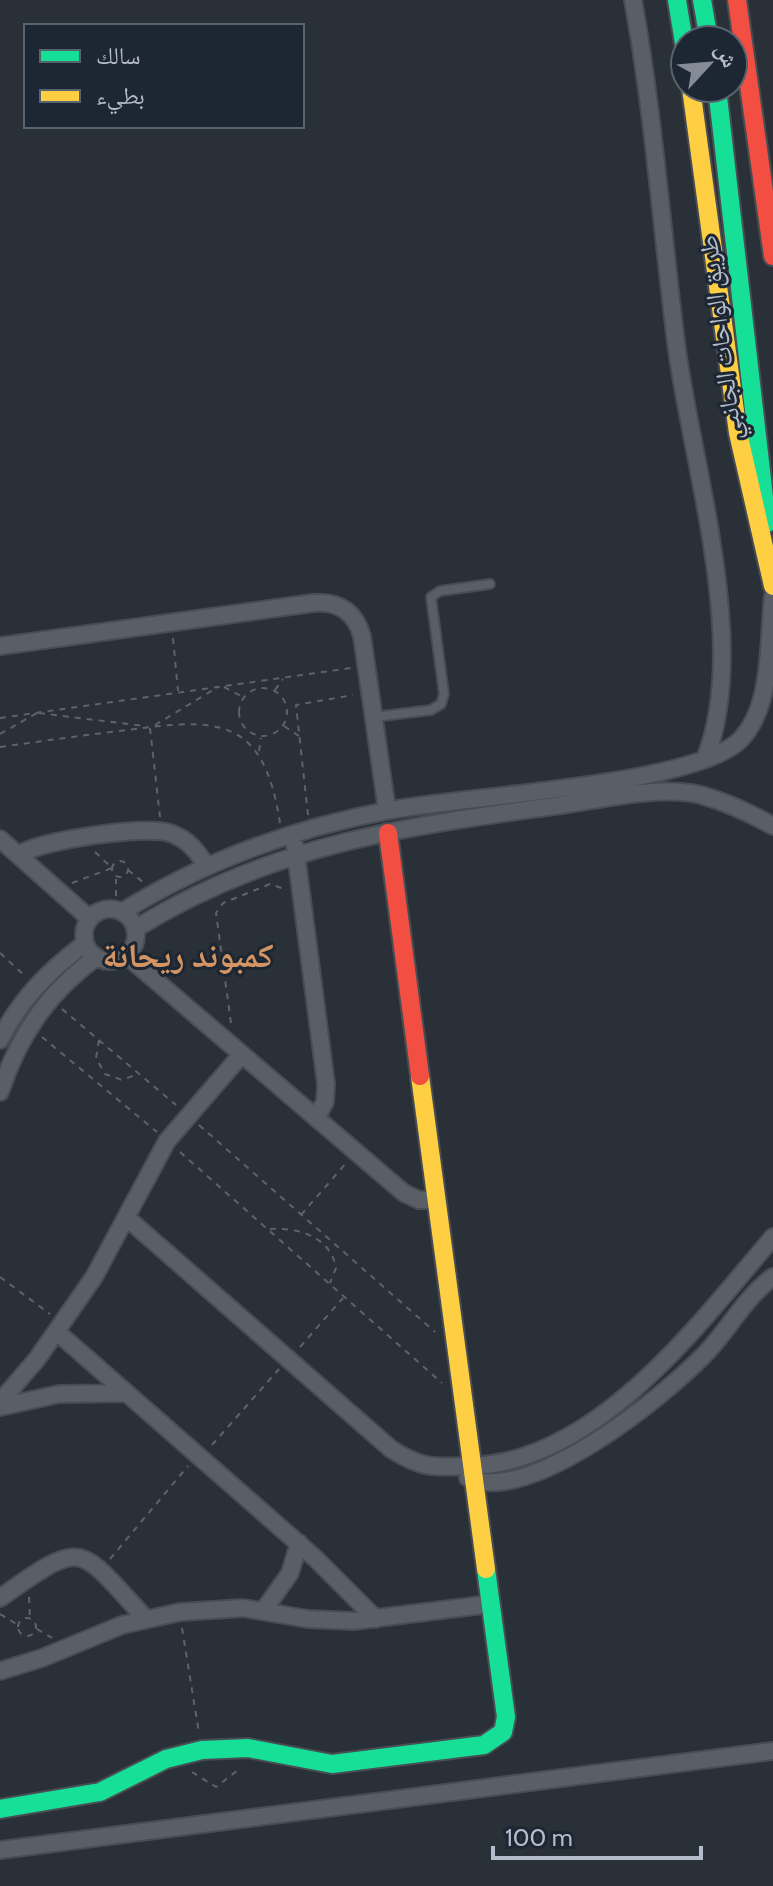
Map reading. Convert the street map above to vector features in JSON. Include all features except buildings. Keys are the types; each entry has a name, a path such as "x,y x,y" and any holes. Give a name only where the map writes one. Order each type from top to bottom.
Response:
{"main road":[{"path":"677,0 681,24"},
{"path":"702,0 706,24"},
{"path":"737,0 773,256"},
{"path":"693,104 738,433 773,584"},
{"name":"طريق الواحات الجانبي","path":"719,104 773,584"},
{"path":"0,1809 100,1792 192,1751 248,1748 332,1764 492,1743 503,1732 506,1717 388,833"}],"street":[{"path":"633,0 648,90 678,355 717,597 718,705 714,734 705,759"},
{"path":"135,929 229,878 296,853 658,773 705,759 737,743 752,727 760,707 773,596"},
{"path":"0,646 326,602 339,606 358,623 387,810"},
{"path":"118,910 135,929 135,943 127,956 115,961 95,958 84,944 84,930 89,918 101,910 118,910 206,866 295,832 387,810 432,804 658,793 699,794 747,812 773,826"},
{"path":"432,804 435,823"},
{"path":"18,855 40,844 162,831 184,839 206,866"},
{"path":"295,832 301,904 326,1084 325,1102 316,1118"},
{"path":"0,839 89,918"},
{"path":"0,1040 14,1012 36,986 84,944"},
{"path":"127,956 411,1197 437,1200"},
{"path":"0,1092 12,1057 28,1026 49,998 95,958"},
{"path":"0,1404 60,1328 127,1218 167,1141 238,1051"},
{"path":"127,1218 391,1449 421,1466 510,1480 670,1387 706,1353 773,1277"},
{"path":"587,1437 617,1403 685,1339 773,1237"},
{"path":"60,1328 125,1393 299,1543 376,1619"},
{"path":"0,1404 59,1394 125,1393"},
{"path":"264,1610 283,1586 299,1543"},
{"path":"0,1598 48,1564 67,1556 88,1559 145,1618"},
{"path":"0,1671 42,1658 100,1632 145,1618 180,1612 264,1610 331,1621 376,1619 490,1604"},
{"path":"0,1850 773,1751"}],"lane":[{"path":"374,717 431,710 441,704 444,694 431,597 440,591 490,584"}],"path":[{"path":"171,623 179,693"},
{"path":"0,718 367,667"},
{"path":"275,691 284,677"},
{"path":"221,687 244,697"},
{"path":"38,712 48,717 150,727 221,687"},
{"path":"262,688 275,691 287,711 283,726 270,736 261,737 249,732 241,722 239,709 244,697 262,688"},
{"path":"295,832 299,736 295,708 299,702 371,693"},
{"path":"0,734 38,712"},
{"path":"0,747 196,722 218,726 238,735 258,754 295,832"},
{"path":"283,726 299,736"},
{"path":"150,727 162,831"},
{"path":"258,754 261,737"},
{"path":"90,837 95,852 116,876 118,910"},
{"path":"57,889 122,862 142,879 149,895"},
{"path":"116,876 125,875 128,870"},
{"path":"238,1051 216,917 218,909 223,903 270,884 281,887 301,904"},
{"path":"0,953 36,986"},
{"path":"49,998 188,1115 456,1350"},
{"path":"28,1026 167,1141 463,1402"},
{"path":"99,1040 96,1058 105,1074 122,1080 139,1074"},
{"path":"97,1083 105,1074"},
{"path":"300,1215 356,1152"},
{"path":"268,1229 304,1232 325,1245 336,1268 330,1284"},
{"path":"325,1245 329,1241"},
{"path":"0,1277 60,1328"},
{"path":"101,1570 198,1457 344,1297"},
{"path":"0,1614 19,1625 22,1634 32,1635 36,1625 30,1619 31,1600 20,1584"},
{"path":"180,1612 192,1751 191,1772 216,1787 241,1766 248,1748"},
{"path":"19,1625 30,1619"}],"traffic: fast":[{"path":"677,0 681,24"},
{"path":"702,0 706,24"},
{"path":"719,104 767,523"},
{"path":"0,1809 100,1792 166,1759 202,1750 248,1748 332,1764 484,1745 503,1732 506,1717 486,1569"}],"traffic: slow":[{"path":"693,104 738,433 773,586"},
{"path":"420,1076 486,1569"}],"traffic: jam":[{"path":"737,0 773,256"},
{"path":"388,833 420,1076"}],"district":[{"name":"كمبوند ريحانة","path":"188,955"}]}
